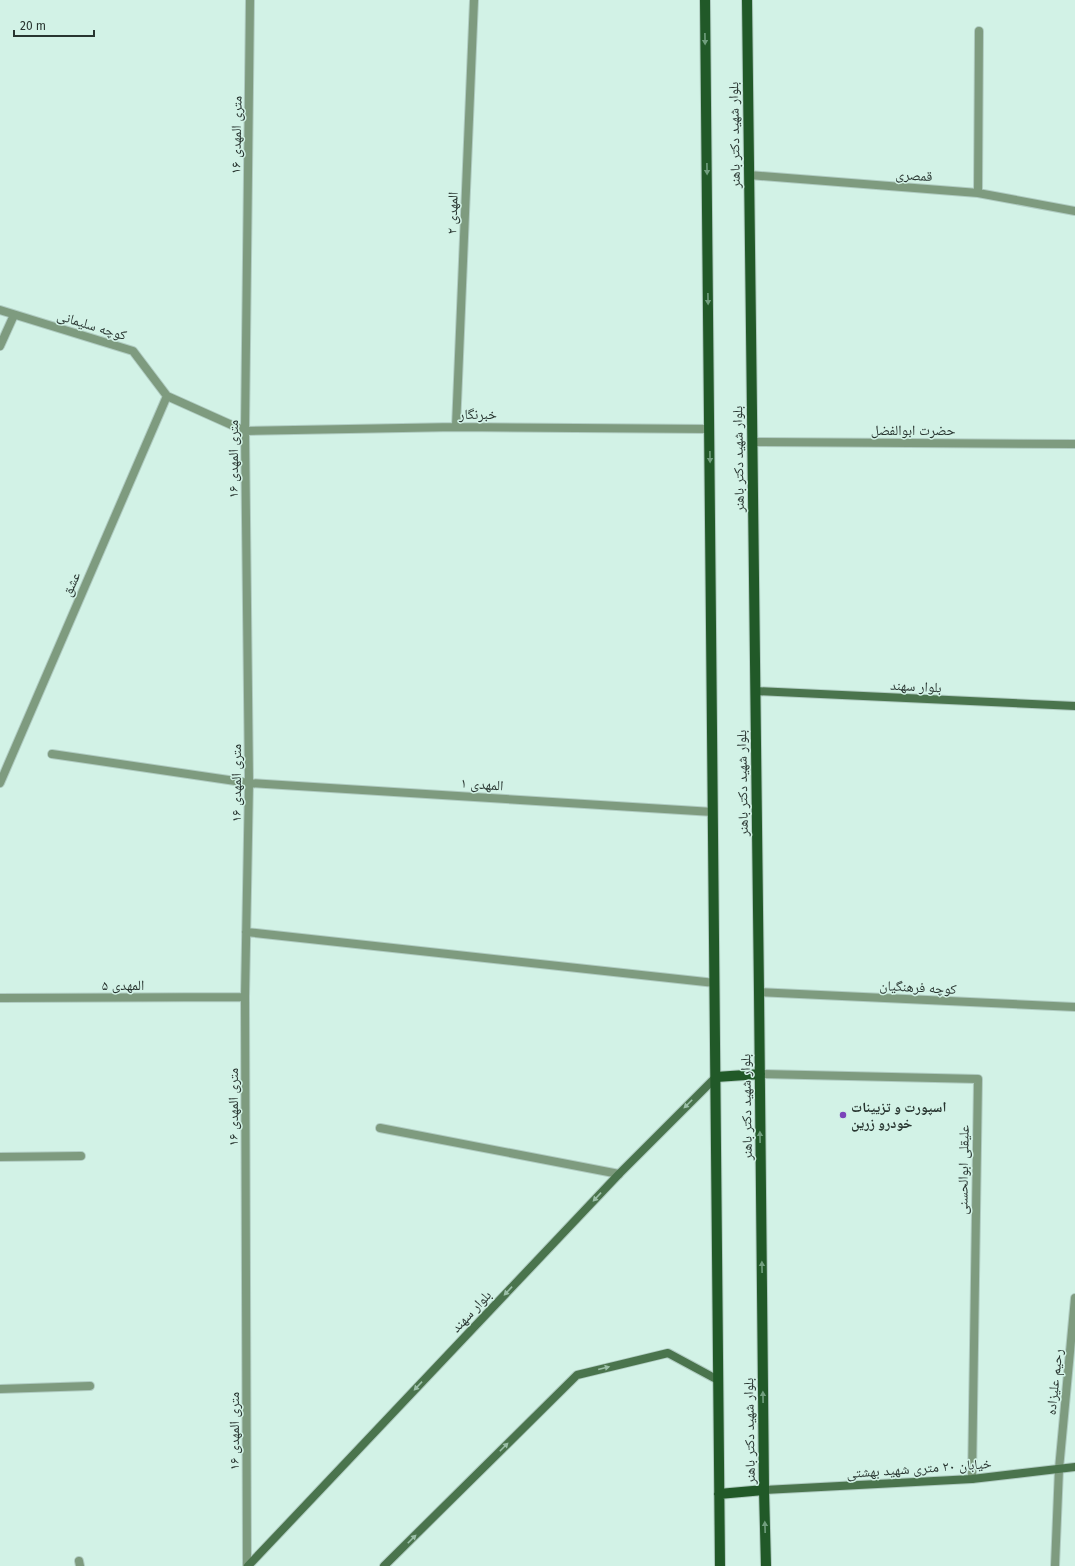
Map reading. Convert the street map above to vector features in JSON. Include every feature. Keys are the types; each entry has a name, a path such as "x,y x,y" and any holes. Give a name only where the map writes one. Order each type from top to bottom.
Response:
{"main road":[{"name":"بلوار شهید دکتر باهنر","path":"705,0 720,1566"},
{"name":"بلوار شهید دکتر باهنر","path":"747,0 766,1566"},
{"path":"716,1076 760,1074"},
{"path":"720,1494 764,1490"}],"street":[{"name":"۱۶ متری المهدی","path":"248,1566 245,997 250,783 245,431 250,0"},
{"name":"المهدی ۲","path":"456,427 474,0"},
{"path":"978,193 979,31"},
{"name":"قمصری","path":"748,175 978,193 1075,211"},
{"name":"کوچه سلیمانی","path":"0,310 133,351 167,396 245,431"},
{"path":"0,346 14,315"},
{"name":"عشق","path":"0,783 167,396"},
{"name":"خبرنگار","path":"245,431 456,427 710,429"},
{"name":"حضرت ابوالفضل","path":"752,442 1075,444"},
{"name":"بلوار سهند","path":"755,691 1075,706"},
{"name":"المهدی ۱","path":"52,754 250,783 713,812"},
{"path":"246,932 715,983"},
{"name":"کوچه فرهنگیان","path":"759,992 1075,1007"},
{"name":"المهدی ۵","path":"0,998 245,997"},
{"name":"علیقلی ابوالحسنی","path":"760,1074 978,1079 972,1479"},
{"name":"بلوار سهند","path":"248,1566 619,1174 716,1076"},
{"path":"380,1128 619,1174"},
{"path":"0,1158 81,1156"},
{"name":"رحیم علیزاده","path":"1054,1566 1058,1469 1075,1298"},
{"path":"384,1566 577,1375 668,1353 718,1380"},
{"path":"0,1389 90,1386"},
{"name":"خیابان ۲۰ متری شهید بهشتی","path":"764,1490 972,1479 1075,1467"}],"place":[{"name":"اسپورت و تزیینات خودرو زرین","path":"843,1115"}]}
